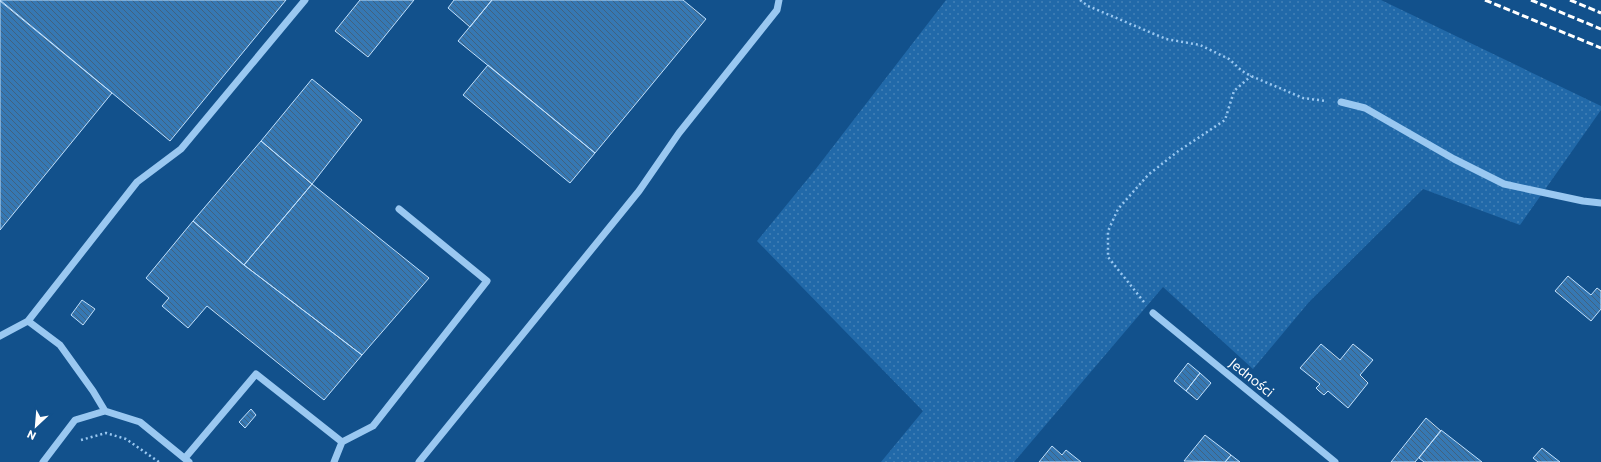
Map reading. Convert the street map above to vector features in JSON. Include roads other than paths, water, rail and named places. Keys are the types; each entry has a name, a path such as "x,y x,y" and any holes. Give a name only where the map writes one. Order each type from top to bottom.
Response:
{"street":[{"path":"0,336 28,321 137,182 181,149 305,0"},
{"path":"419,462 640,191 679,133 776,10 779,0"},
{"path":"1341,102 1365,108 1454,159 1504,184 1583,201 1601,203"},
{"path":"334,462 342,442 373,426 487,281 399,209"},
{"name":"Jedności","path":"1153,313 1334,462"},
{"path":"28,321 60,345 93,391 105,411"},
{"path":"42,462 75,420 105,411 140,422 187,460 256,374 342,442"}],"railway":[{"path":"1485,0 1601,48"},
{"path":"1531,0 1601,29"},
{"path":"1570,0 1601,13"}]}
